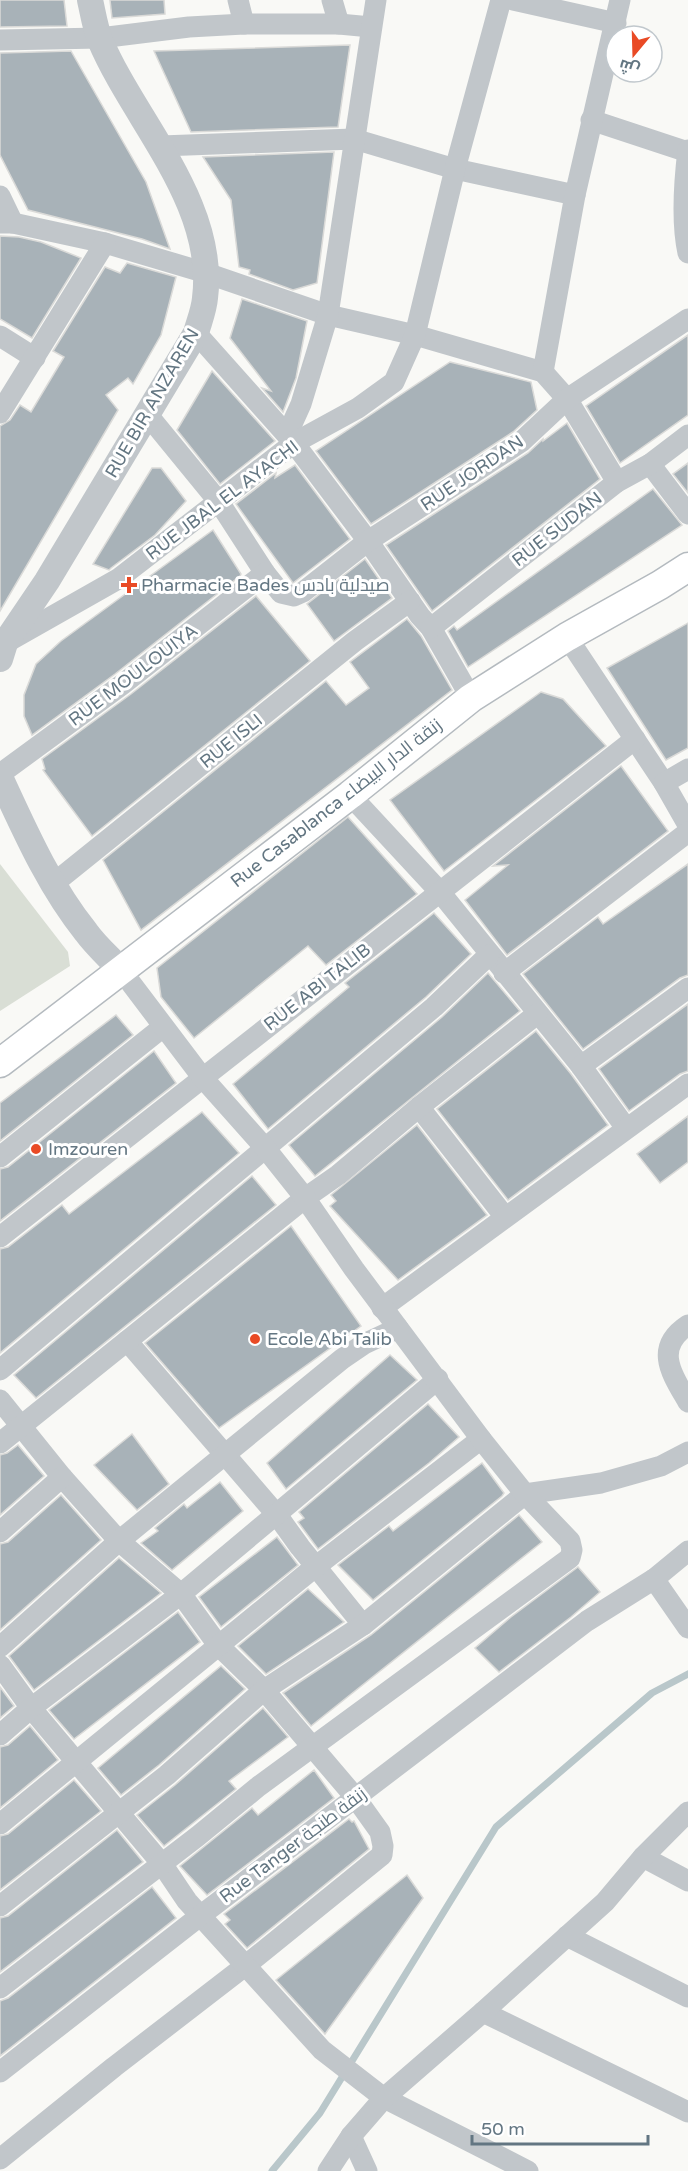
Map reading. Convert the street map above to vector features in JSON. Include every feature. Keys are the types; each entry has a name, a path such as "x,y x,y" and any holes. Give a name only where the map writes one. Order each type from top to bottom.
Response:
{"main road":[{"name":"Rue Casablanca زنقة الدار البيضاء","path":"5,1053 121,970 350,795 471,698 567,637 688,567"}],"street":[{"name":"RUE BIR ANZAREN","path":"2,647 47,581 196,333 205,299 206,273 203,248 191,210 161,146 119,78 99,38 90,0"},
{"path":"238,0 244,24"},
{"path":"332,0 339,24"},
{"path":"290,439 328,315 376,0"},
{"name":"RUE JBAL EL AYACHI","path":"2,647 118,579 219,502 290,439 358,408 394,382 415,335 455,169 501,0"},
{"path":"513,0 616,23"},
{"path":"543,372 575,195 620,0"},
{"path":"0,40 99,38 189,27 244,24 339,24 371,27"},
{"path":"591,120 688,151 685,202 685,241 688,253"},
{"path":"161,146 354,139 455,169 575,195"},
{"path":"0,196 7,223 105,243 206,273 328,315 415,335 543,372 567,399 617,482"},
{"path":"0,413 105,243"},
{"name":"RUE JORDAN","path":"265,573 281,593 294,596 303,592 368,541 521,442 567,399 688,319"},
{"path":"196,333 290,439 368,541 420,616 431,628 471,698"},
{"path":"0,336 36,358"},
{"path":"147,414 219,502 265,573"},
{"name":"RUE SUDAN","path":"431,628 617,482 650,464 688,435"},
{"path":"650,464 688,514"},
{"name":"RUE MOULOUIYA","path":"0,776 265,573"},
{"name":"RUE ISLI","path":"53,884 355,641 410,601"},
{"path":"567,637 664,783 688,825"},
{"name":"RUE ABI TALIB","path":"0,1237 635,739"},
{"path":"664,783 688,769"},
{"path":"0,776 32,846 53,884 86,933 121,970 202,1077 266,1149 305,1198 382,1308 438,1379 481,1439 525,1494 570,1541 572,1550 570,1558 258,1786 162,1864 0,1988"},
{"path":"350,795 440,892 581,1066 626,1128"},
{"path":"504,973 688,832"},
{"path":"0,1370 434,1007 489,955"},
{"path":"581,1066 688,988"},
{"path":"0,1443 537,1014"},
{"path":"0,1156 163,1027"},
{"path":"382,1308 688,1084"},
{"path":"419,1107 505,1217"},
{"path":"688,1325 669,1344 667,1357 670,1371 688,1402"},
{"path":"0,1647 119,1541 342,1359 364,1344 398,1328"},
{"path":"127,1341 276,1515 363,1624"},
{"path":"0,1735 31,1708 181,1594 438,1379"},
{"path":"0,1400 62,1477 119,1541 181,1594 218,1645 264,1690 355,1797 380,1832 383,1846 382,1855 0,2160"},
{"path":"0,1824 316,1566 481,1439"},
{"path":"0,1906 120,1812 264,1690 363,1624 525,1494 601,1484 661,1466 688,1452"},
{"path":"0,1532 62,1477"},
{"name":"Rue Tanger زنقة طنجة","path":"0,2072 200,1916 587,1621 654,1579 688,1551"},
{"path":"654,1579 688,1628"},
{"path":"0,1665 31,1708 162,1864 187,1901 322,2050 384,2098 528,2171"},
{"path":"328,2171 351,2136 384,2098 605,1902 643,1857 688,1812"},
{"path":"643,1857 688,1881"},
{"path":"567,1936 688,1997"},
{"path":"483,2012 686,2106"},
{"path":"351,2136 367,2171"}],"shaded area":[{"path":"0,864 68,952 70,966 0,1011"}],"building":[{"path":"0,0 64,0 67,26 0,27"},
{"path":"110,0 164,0 165,14 112,18"},
{"path":"350,45 338,127 191,132 154,51"},
{"path":"71,51 146,182 170,249 142,239 28,210 0,155 0,53"},
{"path":"334,152 317,283 293,290 249,274 250,270 239,267 231,200 203,157"},
{"path":"0,236 41,242 81,258 32,338 0,319"},
{"path":"127,263 176,277 161,335 133,384 128,378 106,395 118,410 0,611 0,426 10,420 20,405 31,412 64,357 53,351 105,267 120,273"},
{"path":"242,299 307,321 296,378 283,412 262,388 271,391 230,338"},
{"path":"688,335 688,415 620,463 586,406"},
{"path":"450,362 531,382 537,410 513,432 371,524 316,451"},
{"path":"212,371 275,441 220,484 177,430"},
{"path":"567,423 600,479 432,611 386,545 528,453 543,439 543,441"},
{"path":"688,463 688,493 673,474"},
{"path":"295,465 350,539 293,583 236,504 276,473 275,478"},
{"path":"152,468 161,468 186,501 155,535 109,570 93,564"},
{"path":"653,489 682,525 468,667 448,631 454,626 457,630"},
{"path":"213,530 241,574 240,576 115,674 32,735 24,716 24,695 36,664 61,641"},
{"path":"365,559 392,598 334,641 307,604"},
{"path":"256,596 310,661 92,836 43,770 45,769 42,759 131,694"},
{"path":"407,619 421,636 452,690 141,930 103,860 326,681 346,705 369,688 350,662"},
{"path":"688,623 688,748 666,760 607,668"},
{"path":"541,692 563,699 606,746 444,871 390,800"},
{"path":"621,766 668,831 507,955 465,900 508,865 493,866"},
{"path":"348,817 417,894 326,965 308,946 194,1038 161,997 157,968"},
{"path":"688,864 688,975 680,978 583,1049 523,974 598,917 603,924"},
{"path":"434,913 471,954 426,997 268,1129 233,1084 349,987 345,983"},
{"path":"488,973 520,1011 315,1176 289,1145 442,1017"},
{"path":"688,1004 688,1071 680,1074 629,1111 599,1069"},
{"path":"116,1015 133,1035 0,1141 0,1103"},
{"path":"536,1031 608,1125 508,1200 437,1109"},
{"path":"154,1051 176,1083 0,1221 0,1169 8,1167"},
{"path":"202,1112 239,1153 0,1353 0,1249 8,1247 62,1205 69,1214"},
{"path":"688,1116 688,1162 660,1183 637,1154"},
{"path":"417,1125 487,1215 398,1280 330,1206 336,1201 331,1195"},
{"path":"252,1176 276,1205 36,1398 14,1375"},
{"name":"Ecole Abi Talib","path":"291,1226 361,1326 219,1428 145,1343"},
{"path":"390,1355 417,1380 286,1489 267,1463"},
{"path":"428,1404 459,1437 318,1549 298,1522 304,1518 299,1512"},
{"path":"132,1434 169,1484 137,1510 94,1465"},
{"path":"18,1445 44,1476 0,1515 0,1455"},
{"path":"482,1463 504,1493 502,1496 373,1600 338,1565 389,1526 393,1531"},
{"path":"220,1482 243,1511 172,1570 141,1543 158,1531 155,1528 184,1504 187,1508"},
{"path":"61,1495 101,1540 0,1630 0,1544 8,1542"},
{"path":"519,1515 542,1542 311,1726 283,1693 371,1635"},
{"path":"277,1537 298,1565 221,1627 199,1597"},
{"path":"119,1558 161,1593 34,1690 9,1656"},
{"path":"578,1567 600,1592 499,1672 475,1648 511,1617"},
{"path":"308,1589 344,1622 266,1674 238,1646"},
{"path":"178,1612 200,1642 74,1739 49,1710"},
{"path":"221,1666 245,1689 159,1765 121,1795 98,1768"},
{"path":"0,1687 14,1706 0,1718"},
{"path":"263,1708 288,1737 229,1781 236,1789 164,1846 137,1815"},
{"path":"30,1726 58,1760 0,1808 0,1747 8,1745"},
{"path":"314,1770 334,1798 207,1895 180,1866 252,1808 258,1815"},
{"path":"74,1780 101,1811 0,1890 0,1836 8,1834"},
{"path":"349,1819 354,1821 369,1849 247,1948 225,1924 230,1920 224,1914"},
{"path":"117,1830 143,1862 0,1972 0,1918 8,1916"},
{"path":"407,1875 423,1898 325,2034 276,1980"},
{"path":"152,1887 176,1918 0,2056 0,2001 8,1998"}],"waterway":[{"path":"272,2171 320,2113 496,1827 652,1693 688,1674"}],"place":[{"name":"Pharmacie Bades صيدلية بادس","path":"129,585"},
{"name":"Imzouren","path":"36,1149"},
{"name":"Ecole Abi Talib","path":"255,1339"}]}
